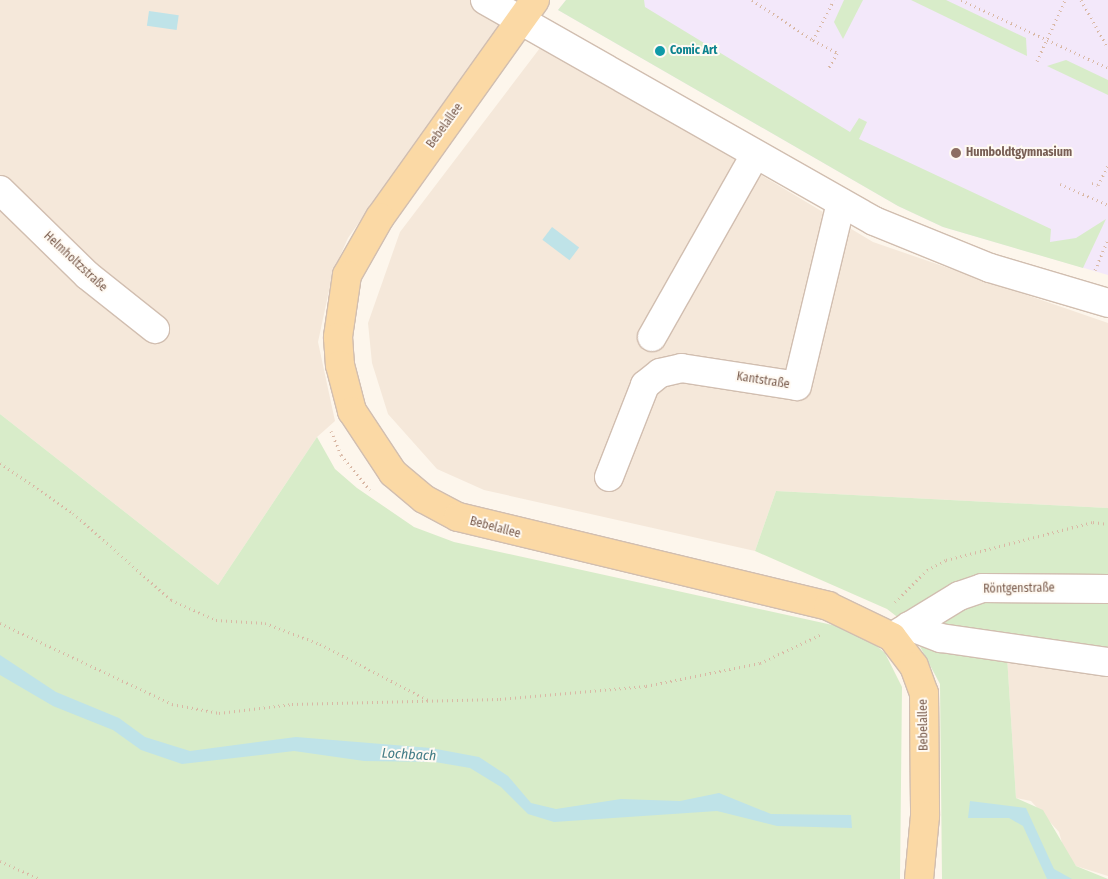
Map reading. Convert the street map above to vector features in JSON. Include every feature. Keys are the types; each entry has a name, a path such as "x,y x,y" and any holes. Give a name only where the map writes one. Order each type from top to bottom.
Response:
{"main road":[{"name":"Bebelallee","path":"528,10 380,217 347,275 339,316 338,350 347,397 359,425 408,487 458,517 828,606 901,632 924,693 925,816 919,879"}],"street":[{"path":"485,0 528,10 755,155 841,203 914,239 1096,300"},
{"path":"652,337 755,155"},
{"name":"Helmholtzstraße","path":"0,190 87,276 155,329"},
{"name":"Kantstraße","path":"609,477 645,385 660,373 681,368 797,386 841,203"},
{"name":"Röntgenstraße","path":"901,632 959,596 982,588 1108,589"},
{"path":"901,632 1108,662"}],"path":[{"path":"752,0 837,53 828,69"},
{"path":"814,40 834,0"},
{"path":"961,0 1108,68"},
{"path":"1037,61 1065,0"},
{"path":"1081,0 1108,48"},
{"path":"1092,183 1098,185 1108,165"},
{"path":"1060,184 1108,205"},
{"path":"1096,300 1108,239"},
{"path":"328,423 341,455 375,495"},
{"path":"0,463 73,513 170,600 216,620 265,623 320,644 433,702"},
{"path":"888,609 927,570 946,560 1093,522 1108,524"},
{"path":"0,623 191,711 218,713 292,704 433,702 696,680 783,655 856,617"},
{"path":"0,861 40,879"}],"shaded area":[{"path":"0,0 517,0 348,238 333,272 318,342 335,421 317,437 218,585 0,414"},
{"name":"Humboldtgymnasium","path":"566,0 1108,0 1108,275 943,227 898,206 558,10"},
{"path":"543,44 873,242 1108,323 1108,508 776,491 755,551 484,490 437,469 388,414 372,363 368,323 400,232"},
{"path":"1007,657 1108,674 1108,876 1076,866 1064,850 1059,832 1031,801 1016,798"}],"green space":[{"path":"566,0 644,0 645,7 850,132 859,118 867,122 859,139 1051,229 1050,242 1076,238 1106,219 1083,268 943,227 898,206 558,10"},
{"path":"844,0 863,0 843,39 834,22"},
{"path":"911,0 946,0 1026,38 1027,56"},
{"path":"1066,60 1108,80 1108,95 1047,66"},
{"path":"0,414 218,585 317,437 335,469 357,488 414,527 454,542 837,626 871,641 885,653 902,687 900,879 0,879"},
{"path":"776,491 1108,508 1108,653 1007,656 1016,798 1043,810 1076,866 1108,879 942,879 940,684 909,626 887,609 755,551"}],"water":[{"path":"149,11 179,15 177,30 147,26"},
{"path":"552,227 579,247 570,260 542,240"},
{"name":"Lochbach","path":"0,655 56,692 119,718 145,737 190,751 296,737 431,748 479,757 508,776 531,803 556,809 621,799 680,801 719,793 771,814 851,815 852,828 777,826 717,811 554,822 528,814 501,787 470,768 435,762 364,761 294,751 182,764 141,750 113,730 53,706 0,675"},
{"path":"970,801 1026,808 1054,869 1072,879 1047,879 1023,826 1009,818 968,818"}],"place":[{"name":"Comic Art","path":"660,51"},
{"name":"Humboldtgymnasium","path":"956,153"}]}
